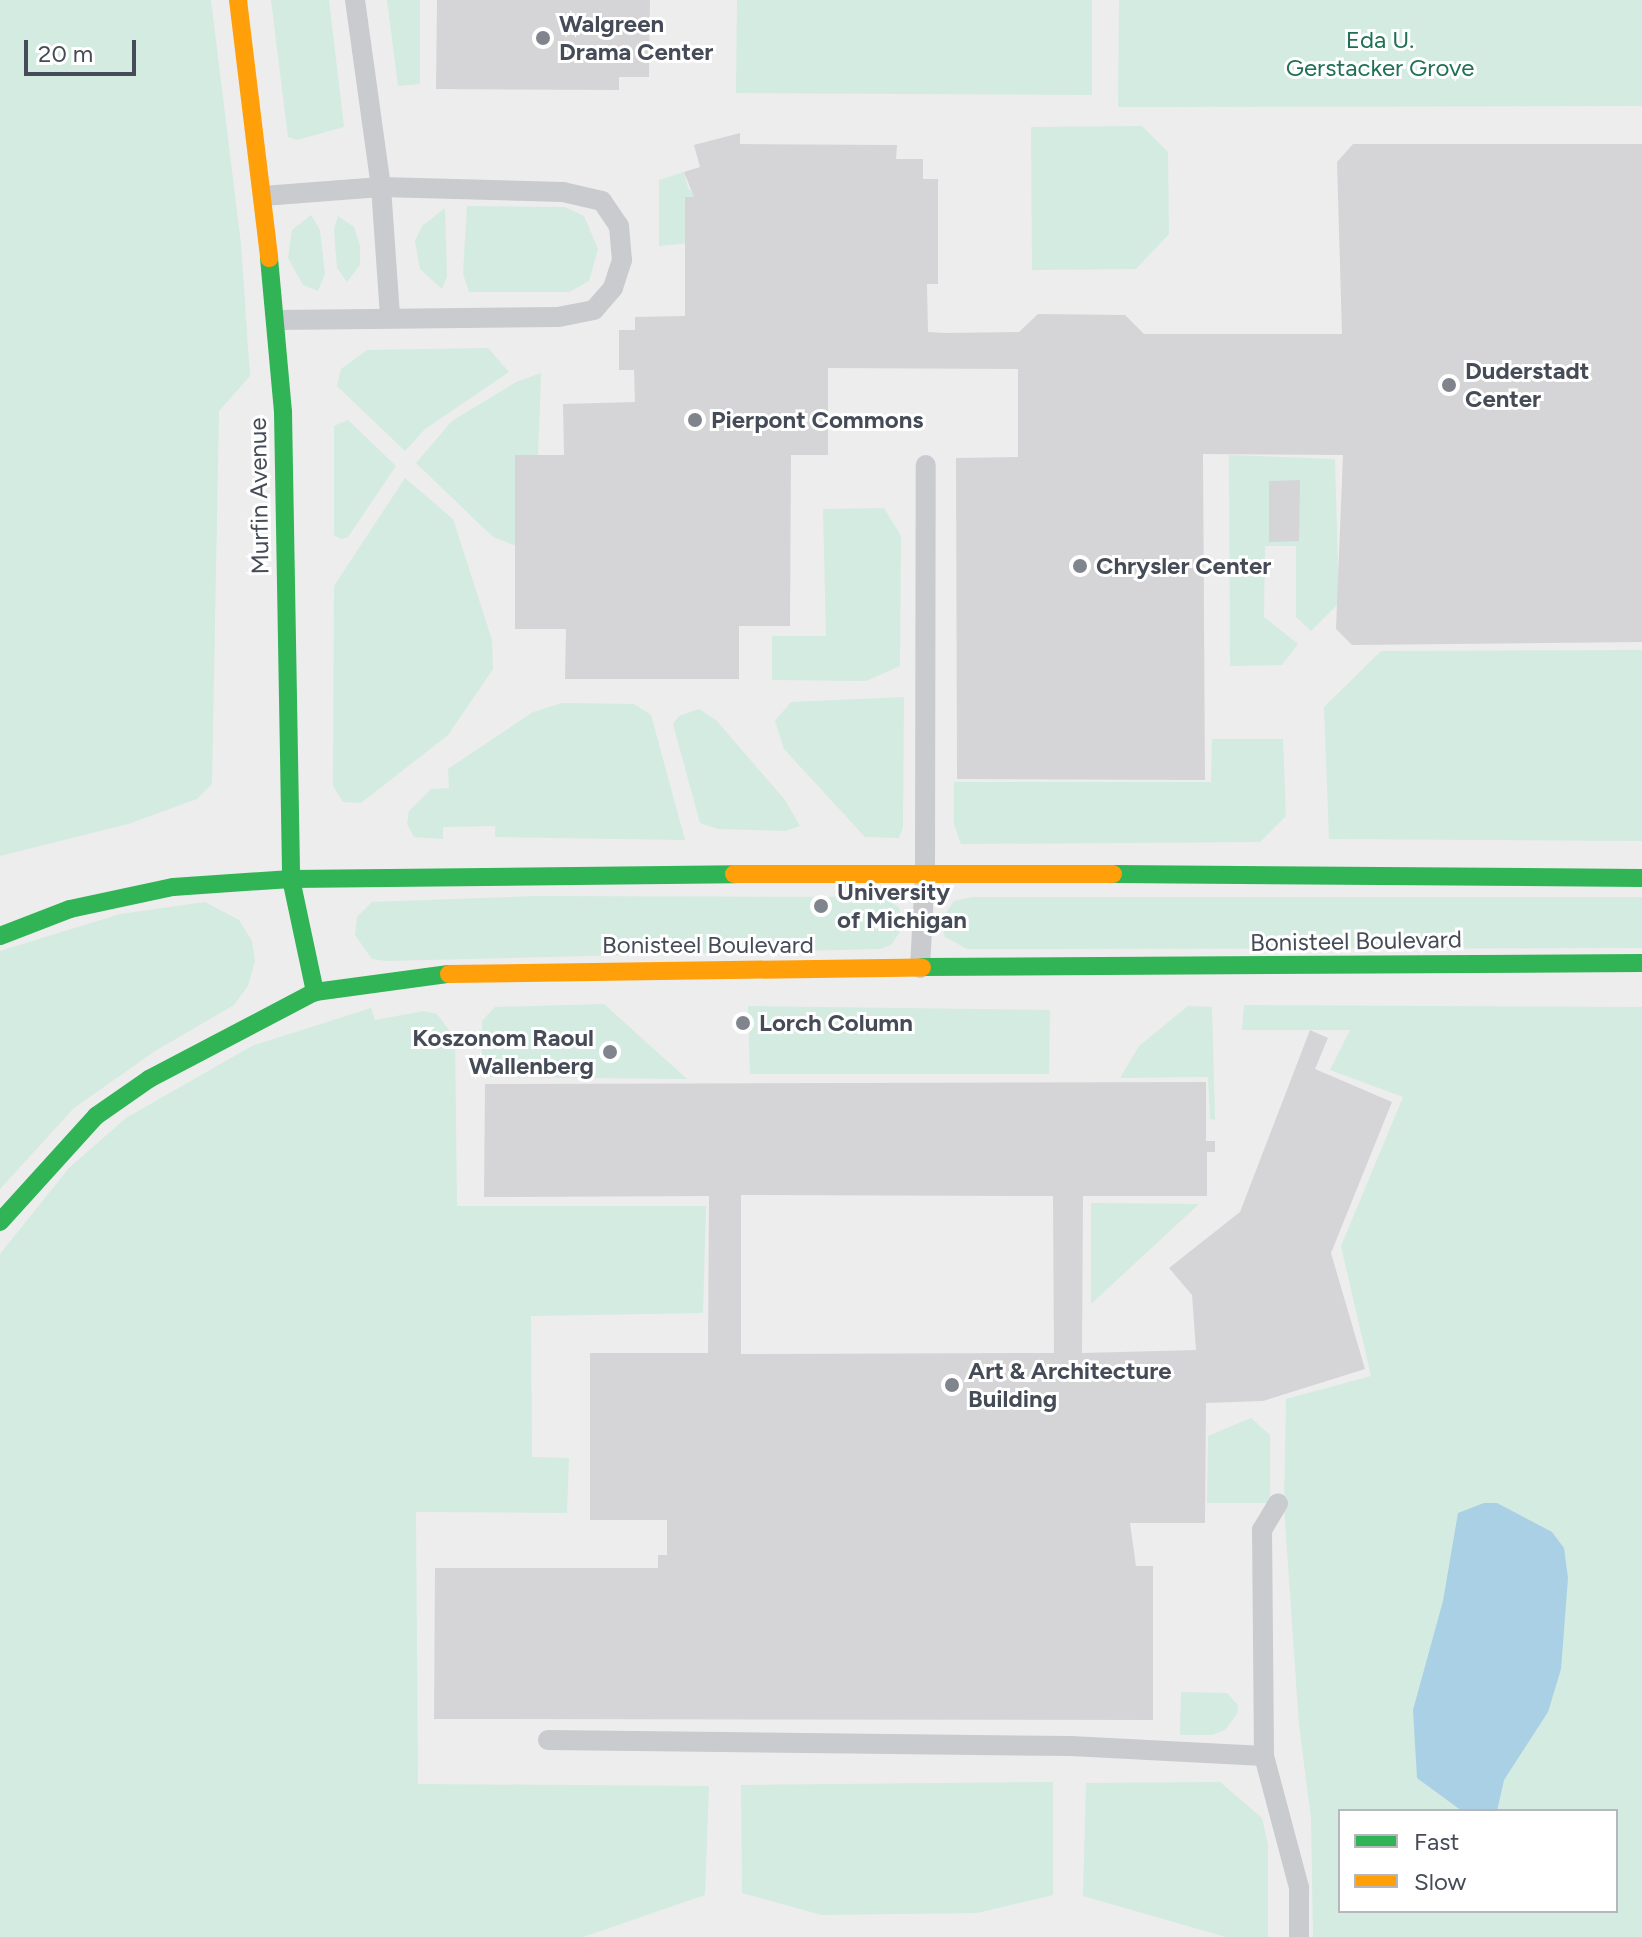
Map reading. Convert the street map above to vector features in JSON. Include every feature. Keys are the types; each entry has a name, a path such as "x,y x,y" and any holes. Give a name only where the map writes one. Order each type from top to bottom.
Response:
{"street":[{"name":"Murfin Avenue","path":"238,0 263,196 283,412 291,879 315,992"},
{"path":"0,936 70,909 173,887 291,879 925,873 1642,878"},
{"name":"Bonisteel Boulevard","path":"0,1222 39,1173 96,1116 149,1079 315,992 443,974 541,969 1642,963"}],"lane":[{"path":"355,0 381,187 390,315"},
{"path":"263,196 381,187 563,192 602,201 619,226 622,260 613,288 594,310 558,317 390,315 276,320"},
{"path":"920,968 925,873 926,465"},
{"path":"1278,1503 1262,1530 1264,1756 1299,1888 1299,1937"},
{"path":"548,1740 1071,1746 1264,1756"}],"green space":[{"path":"0,0 211,0 241,244 250,376 219,411 212,784 197,799 128,824 0,856"},
{"path":"271,0 329,0 344,127 297,140 288,137"},
{"path":"387,0 420,0 420,84 398,86"},
{"path":"737,0 1092,0 1092,95 736,93"},
{"name":"Eda U. Gerstacker Grove","path":"1119,0 1642,0 1642,106 1118,107"},
{"path":"1142,126 1168,152 1169,234 1136,269 1032,270 1031,127"},
{"path":"684,172 688,188 706,207 700,242 659,246 659,180"},
{"path":"467,206 565,207 584,216 598,249 589,281 569,292 469,292 463,274"},
{"path":"445,208 447,277 442,289 420,269 415,241 422,226"},
{"path":"311,215 320,230 325,274 318,291 303,285 288,258 292,230"},
{"path":"338,216 354,227 360,246 360,265 347,282 337,268 334,229"},
{"path":"488,348 509,372 425,429 405,451 337,386 341,369 367,350"},
{"path":"541,373 538,454 525,549 493,537 416,463 452,421 516,382"},
{"path":"348,420 396,466 348,537 341,539 334,535 334,426"},
{"path":"1229,455 1335,459 1339,603 1311,631 1296,617 1296,546 1265,546 1264,617 1298,644 1282,665 1230,666"},
{"path":"405,478 453,519 492,640 493,669 448,735 361,803 343,802 333,786 334,586"},
{"path":"884,508 901,536 900,666 866,681 772,680 772,636 826,636 823,509"},
{"path":"1642,650 1642,841 1329,839 1324,707 1381,651"},
{"path":"904,697 903,827 899,838 865,837 784,749 775,721 791,702"},
{"path":"562,703 634,704 651,715 685,840 495,837 495,826 443,827 443,839 414,837 407,824 409,811 431,789 449,788 448,769 533,712"},
{"path":"699,709 716,720 785,800 800,826 786,831 718,829 700,823 673,724 679,716"},
{"path":"1212,739 1283,739 1286,816 1260,842 961,844 954,824 954,782 1211,782"},
{"path":"535,896 881,897 899,907 902,929 891,945 880,949 386,961 372,959 355,935 357,917 372,902"},
{"path":"973,897 1642,897 1642,948 967,949 945,937 941,920 954,901"},
{"path":"205,902 239,920 252,941 255,961 248,986 234,1005 155,1051 74,1108 0,1189 0,951 120,914"},
{"path":"604,1004 687,1079 482,1077 482,1021 495,1007"},
{"path":"1244,1005 1642,1007 1642,1937 1313,1937 1311,1818 1299,1725 1284,1507 1286,1399 1371,1376 1341,1246 1403,1097 1330,1070 1350,1030 1242,1030"},
{"path":"748,1006 1050,1010 1049,1074 750,1074"},
{"path":"1188,1006 1212,1007 1215,1120 1210,1119 1208,1077 1120,1078 1139,1046"},
{"path":"371,1008 375,1020 424,1011 437,1014 455,1038 457,1206 706,1206 703,1313 531,1316 532,1457 569,1458 567,1513 416,1512 418,1784 709,1786 705,1895 583,1937 0,1937 0,1254 69,1168 126,1118 252,1046"},
{"path":"1091,1203 1199,1204 1091,1304"},
{"path":"1251,1418 1270,1435 1270,1503 1207,1503 1208,1436"},
{"path":"1181,1692 1227,1693 1238,1705 1237,1714 1225,1730 1212,1735 1180,1735"},
{"path":"1053,1782 1053,1895 977,1913 822,1915 742,1893 741,1785"},
{"path":"1220,1782 1262,1818 1268,1845 1268,1937 1226,1937 1083,1896 1086,1783"}],"water":[{"path":"1484,1503 1497,1503 1552,1532 1564,1548 1568,1578 1561,1669 1548,1712 1504,1780 1497,1809 1459,1809 1417,1778 1413,1710 1443,1601 1458,1513"}],"building":[{"name":"Walgreen Drama Center","path":"437,0 650,0 649,77 619,77 619,90 436,89"},
{"path":"740,133 740,144 897,145 896,159 923,159 923,179 938,179 938,284 927,284 928,332 945,333 1019,332 1038,314 1125,315 1144,334 1342,334 1337,162 1353,144 1642,144 1642,642 1352,645 1336,629 1343,455 1203,454 1205,780 957,779 956,458 1018,457 1018,369 828,368 828,455 791,455 790,626 739,626 739,679 565,679 566,629 515,629 515,455 564,455 563,404 635,402 634,370 619,370 619,330 635,330 635,317 685,316 685,197 694,197 684,172 700,167 694,145"},
{"path":"1300,480 1299,541 1269,542 1269,481"},
{"name":"Art & Architecture Building","path":"1310,1030 1328,1038 1315,1069 1392,1102 1331,1253 1365,1369 1263,1401 1206,1403 1205,1523 1130,1523 1136,1566 1153,1566 1153,1720 434,1719 435,1568 658,1568 658,1555 667,1555 667,1520 590,1520 590,1353 708,1353 709,1196 484,1197 485,1084 1206,1082 1206,1141 1215,1141 1215,1152 1207,1152 1207,1196 1083,1196 1082,1353 1196,1350 1192,1295 1169,1268 1240,1212","holes":["741,1195 1053,1196 1054,1353 741,1354"]}],"traffic: fast":[{"path":"269,258 283,412 291,879 315,992"},
{"path":"0,936 70,909 173,887 291,879 734,874"},
{"path":"1113,874 1642,878"},
{"path":"922,967 1642,963"},
{"path":"0,1222 96,1116 149,1079 315,992 449,974"}],"traffic: slow":[{"path":"238,0 269,258"},
{"path":"734,874 1113,874"},
{"path":"449,974 922,967"}],"place":[{"name":"Walgreen Drama Center","path":"543,38"},
{"name":"Duderstadt Center","path":"1449,385"},
{"name":"Pierpont Commons","path":"695,420"},
{"name":"Chrysler Center","path":"1080,566"},
{"name":"University of Michigan","path":"821,906"},
{"name":"Lorch Column","path":"743,1023"},
{"name":"Koszonom Raoul Wallenberg","path":"610,1052"},
{"name":"Art & Architecture Building","path":"952,1385"}]}
